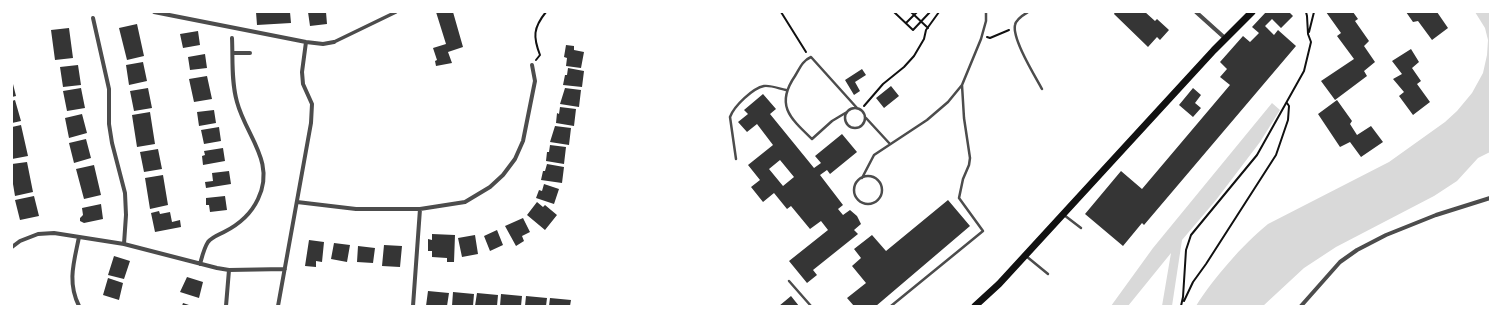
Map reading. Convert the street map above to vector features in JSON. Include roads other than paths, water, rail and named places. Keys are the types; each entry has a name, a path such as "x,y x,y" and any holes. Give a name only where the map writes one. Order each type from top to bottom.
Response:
{"main road":[{"path":"975,306 999,284 1252,12"}],"street":[{"path":"154,12 263,34 323,44 334,42 396,12"},
{"path":"1196,12 1226,39"},
{"path":"93,18 109,89 109,124 112,143 125,193 126,215 124,244"},
{"path":"200,264 205,247 209,240 234,227 252,210 258,200 264,178 264,166 261,154 243,119 237,102 233,81 232,38"},
{"path":"278,306 311,117 312,104 303,84 302,72 306,42"},
{"path":"233,53 250,53"},
{"path":"297,202 356,209 420,209 465,202 490,187 503,175 515,159 523,141 535,81 532,65"},
{"path":"1301,306 1340,262 1357,250 1386,235 1436,215 1490,198"},
{"path":"413,306 420,209"},
{"path":"12,247 20,241 38,234 54,233 124,244 200,264 230,270 285,269"},
{"path":"79,237 71,277 72,290 79,306"},
{"path":"226,306 230,270"}],"lane":[{"path":"862,178 871,177 879,181 881,185 882,194 873,204 864,204 856,198 854,194 855,184 862,178 874,155 927,120 948,102 962,85 982,39 986,21 986,12"},
{"path":"1028,12 1017,20 1015,24 1016,40 1042,89"},
{"path":"859,109 852,108 832,121 812,138 797,124 785,106 786,90 803,61 811,58 864,114 890,144"},
{"path":"891,306 983,231 958,198 970,158 964,118 962,85"},
{"path":"736,159 730,117 732,111 755,89 766,86 786,90"},
{"path":"846,112 845,120 847,125 851,128 858,128 864,124 866,118"},
{"path":"1064,214 1081,228"},
{"path":"1025,256 1048,274"},
{"path":"789,281 811,306"}]}
